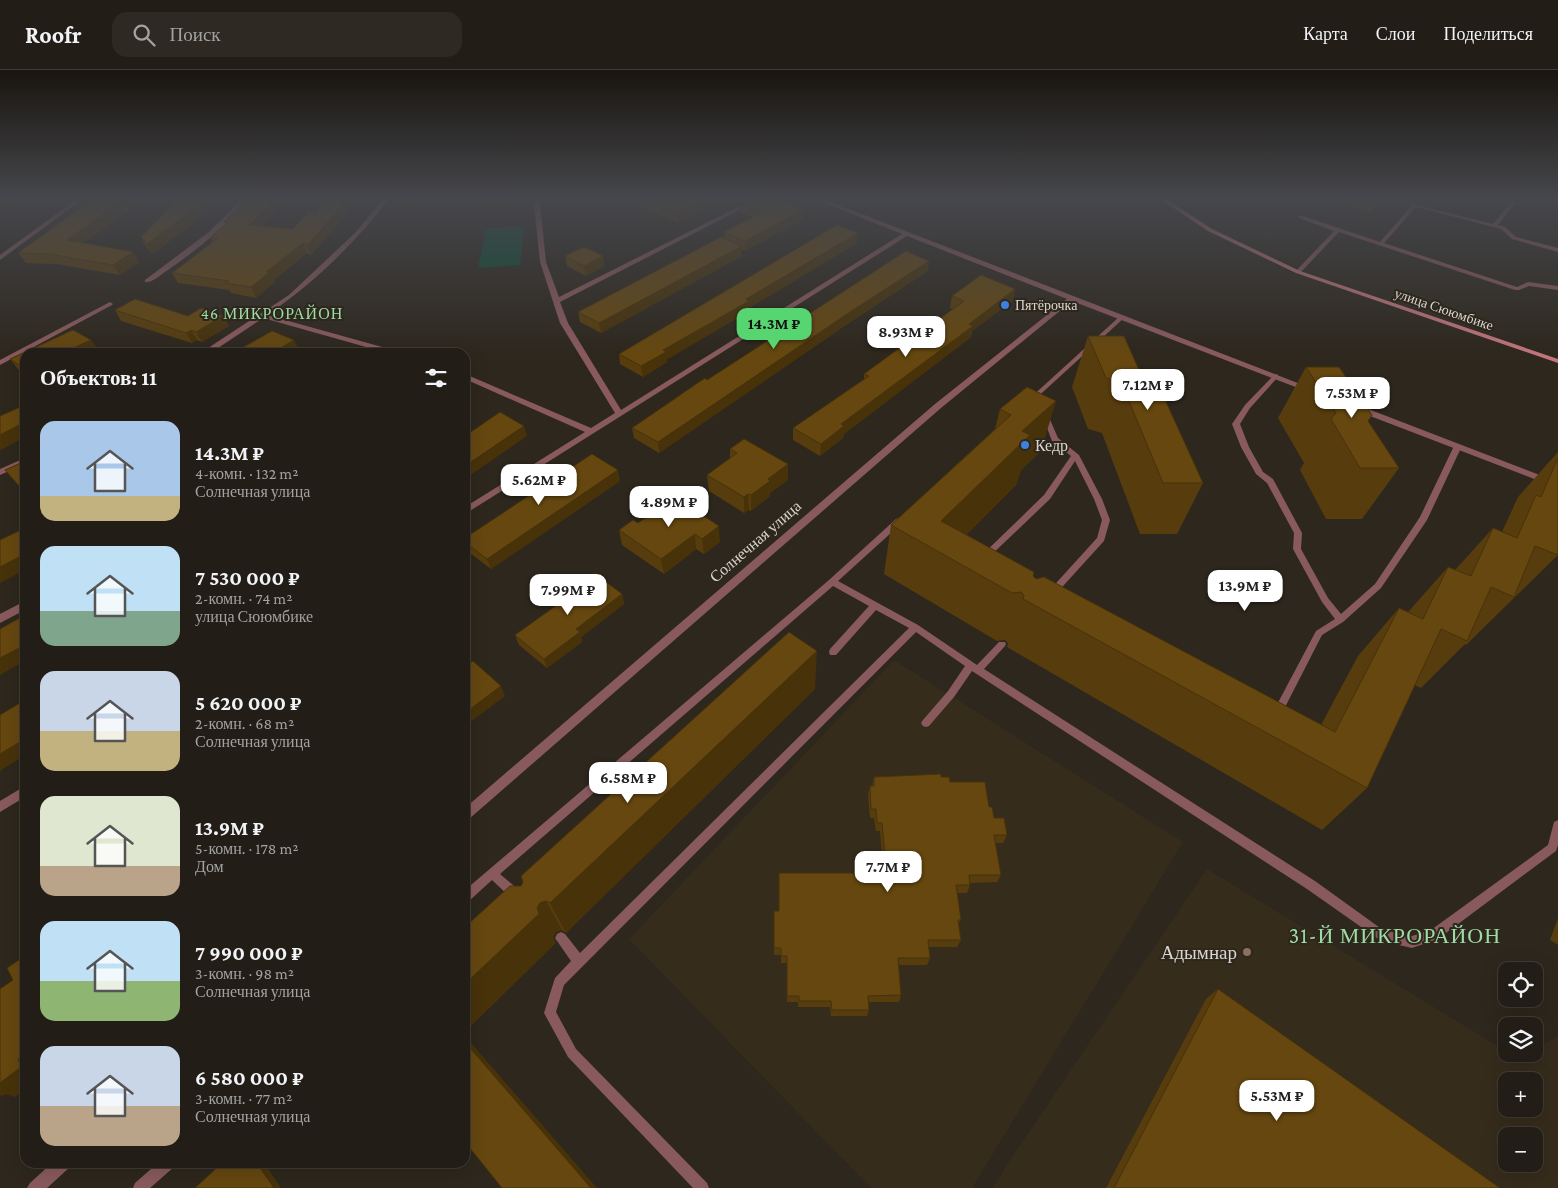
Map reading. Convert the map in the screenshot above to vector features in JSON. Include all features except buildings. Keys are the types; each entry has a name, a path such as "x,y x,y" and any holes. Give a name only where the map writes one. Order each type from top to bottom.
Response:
{"street":[{"path":"147,281 192,251"},
{"path":"214,348 290,296 340,251"},
{"path":"542,251 543,262 564,323 619,413"},
{"path":"556,301 655,251"},
{"path":"470,508 877,251"},
{"path":"956,251 1121,318 1322,394"},
{"name":"улица Сююмбике","path":"1254,251 1298,272 1558,361"},
{"name":"Солнечная улица","path":"470,811 938,406 1072,298"},
{"path":"28,348 110,304"},
{"path":"263,316 376,348"},
{"path":"0,363 20,352"},
{"path":"470,378 590,431"},
{"path":"1349,405 1457,448 1558,485"},
{"path":"0,472 20,462"},
{"path":"0,618 20,608"},
{"path":"0,807 20,794"},
{"path":"35,1188 58,1168"}],"lane":[{"path":"1298,272 1318,251"},
{"path":"1403,251 1517,289 1528,284 1558,288"},
{"path":"1021,410 1042,399 1121,318"},
{"path":"1276,376 1247,407 1236,424 1245,447 1260,474 1270,481 1298,533 1297,548 1325,600 1340,620"},
{"path":"1042,399 1055,439 1075,455 1098,499 1106,520 1101,539 1048,597"},
{"path":"1271,726 1319,633 1340,620 1378,586 1424,518 1457,448"},
{"path":"977,564 1047,497 1075,455"},
{"path":"470,894 832,582 908,513"},
{"path":"832,582 915,627 1311,885 1381,935 1412,942 1434,935 1555,850 1558,825"},
{"path":"833,652 875,605"},
{"path":"702,1188 572,1054 550,1013 559,982 915,627"},
{"path":"926,723 974,667 1002,644"},
{"path":"492,874 526,905"},
{"path":"560,938 578,962"},
{"path":"140,1188 162,1168"}],"shaded area":[{"path":"894,660 1183,842 972,1188 871,1188 629,939"},
{"name":"Адымнар","path":"1207,869 1498,1046 1498,1062 1543,1062 1543,1045 1558,1036 1558,1188 993,1188"}],"green space":[{"path":"481,251 521,251 520,265 478,268"}],"place":[{"name":"Пятёрочка","path":"1005,305"},
{"name":"Кедр","path":"1025,445"},
{"name":"Адымнар","path":"1247,952"}],"district":[{"name":"46 МИКРОРАЙОН","path":"272,313"},
{"name":"31-Й МИКРОРАЙОН","path":"1395,935"}]}
